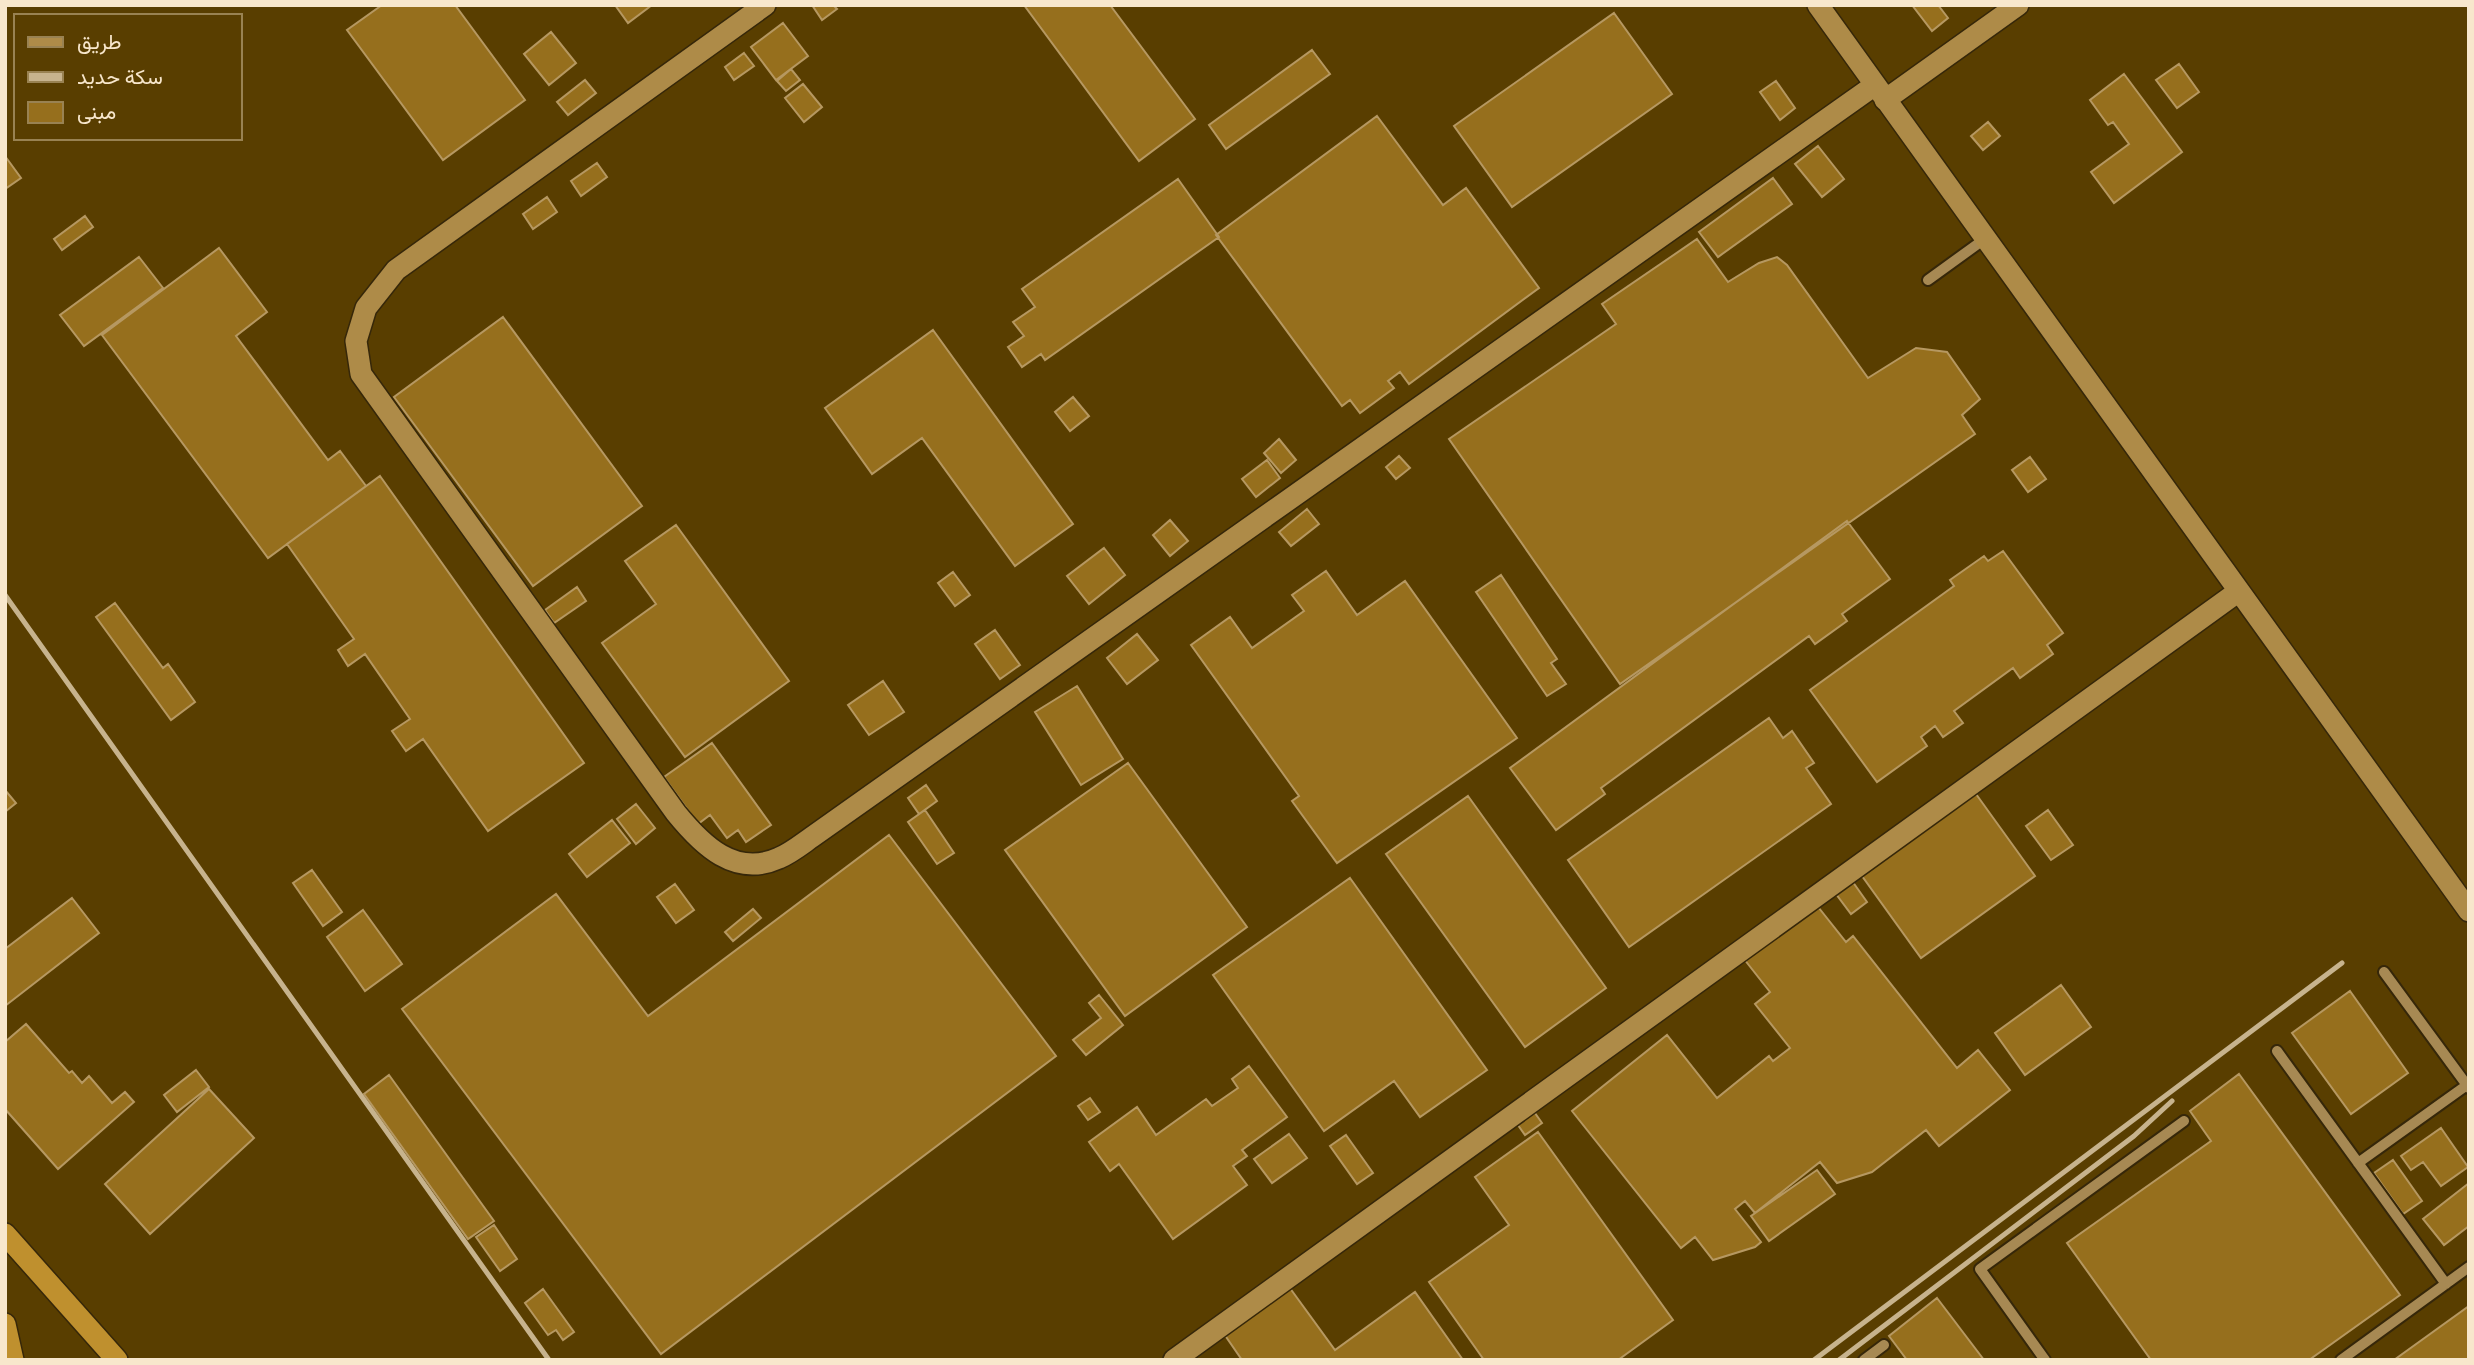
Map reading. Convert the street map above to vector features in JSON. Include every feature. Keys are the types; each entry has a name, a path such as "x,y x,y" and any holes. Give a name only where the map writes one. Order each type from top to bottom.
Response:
{"highway":[{"path":"5,1234 117,1360"},
{"path":"5,1324 13,1360"}],"street":[{"path":"765,5 396,270 366,308 356,341 361,374 676,813 699,841 726,859 752,865 779,858 812,837 1880,92 2018,5"},
{"path":"1818,5 2469,911"},
{"path":"1174,1360 2239,591"}],"lane":[{"path":"1928,280 1986,238"},
{"path":"2358,1163 2468,1086 2384,972"},
{"path":"2277,1051 2446,1284"},
{"path":"2045,1360 1980,1269 2184,1121"},
{"path":"2341,1360 2469,1267"},
{"path":"1864,1360 1884,1345"}],"building":[{"path":"382,5 455,5 525,100 443,160 347,30"},
{"path":"615,5 652,5 628,23"},
{"path":"812,5 833,5 837,9 822,20"},
{"path":"1024,5 1110,5 1195,119 1139,161"},
{"path":"1912,5 1938,5 1948,18 1932,31"},
{"path":"1614,13 1672,94 1512,207 1454,126"},
{"path":"783,23 808,56 776,80 751,47"},
{"path":"551,32 576,63 549,85 524,54"},
{"path":"1312,50 1330,74 1226,149 1209,125"},
{"path":"744,53 754,66 734,80 725,67"},
{"path":"2179,64 2199,92 2177,108 2156,80"},
{"path":"791,69 800,80 786,91 777,81"},
{"path":"2124,74 2182,152 2114,203 2091,172 2129,144 2113,122 2108,125 2090,100"},
{"path":"585,80 596,93 568,115 557,102"},
{"path":"1776,81 1795,108 1780,120 1760,92"},
{"path":"803,84 822,107 804,122 785,98"},
{"path":"1377,116 1443,205 1466,188 1539,288 1409,384 1400,372 1388,381 1394,388 1360,413 1350,400 1342,406 1216,235"},
{"path":"1988,122 2000,136 1983,150 1971,136"},
{"path":"1818,146 1844,179 1822,197 1795,164"},
{"path":"5,156 21,178 5,189"},
{"path":"597,163 607,177 581,196 571,181"},
{"path":"1773,178 1792,204 1718,257 1699,232"},
{"path":"1178,179 1219,237 1045,360 1041,354 1022,367 1008,347 1024,336 1013,322 1035,307 1022,289"},
{"path":"547,197 557,212 533,229 523,214"},
{"path":"85,216 93,227 62,250 54,239"},
{"path":"1697,239 1728,282 1759,263 1777,257 1787,265 1868,378 1916,348 1947,352 1980,399 1962,415 1975,434 1620,684 1449,439 1616,324 1602,304"},
{"path":"219,248 267,312 236,336 328,460 340,451 366,486 268,558 102,335"},
{"path":"139,257 163,288 84,346 60,315"},
{"path":"503,317 642,506 533,586 394,397"},
{"path":"933,330 1073,524 1015,566 922,438 872,474 825,408"},
{"path":"1073,397 1089,416 1070,431 1055,412"},
{"path":"1279,439 1296,460 1281,473 1264,453"},
{"path":"1399,456 1410,468 1396,479 1386,467"},
{"path":"2030,457 2046,479 2028,492 2012,470"},
{"path":"1267,460 1280,478 1256,497 1242,479"},
{"path":"380,476 584,763 488,831 423,739 406,751 392,731 410,719 365,654 348,666 338,650 354,639 287,544"},
{"path":"1307,509 1319,524 1291,546 1279,532"},
{"path":"1170,520 1188,541 1170,556 1153,535"},
{"path":"1847,521 1890,579 1842,614 1847,621 1815,644 1809,636 1601,788 1605,794 1556,830 1510,768"},
{"path":"676,525 789,681 685,757 602,643 656,604 625,561"},
{"path":"1104,548 1125,575 1089,604 1067,576"},
{"path":"2003,551 2063,633 2047,645 2053,654 2020,678 2013,668 1954,711 1963,723 1943,737 1935,726 1921,737 1927,746 1877,782 1810,690 1954,586 1950,580 1984,556 1988,561"},
{"path":"1326,571 1357,615 1405,581 1517,738 1337,863 1292,801 1299,796 1191,645 1230,617 1252,648 1304,611 1292,595"},
{"path":"953,572 970,595 955,606 938,583"},
{"path":"1501,575 1557,659 1551,663 1566,684 1547,696 1476,592"},
{"path":"577,587 586,601 554,623 545,610"},
{"path":"115,603 163,668 168,664 195,702 171,720 96,617"},
{"path":"995,630 1020,665 1000,679 975,644"},
{"path":"1137,634 1158,660 1127,684 1107,658"},
{"path":"883,681 904,712 869,735 848,705"},
{"path":"1077,686 1123,759 1081,785 1035,712"},
{"path":"1769,718 1783,738 1792,731 1814,763 1806,768 1831,804 1629,947 1568,860"},
{"path":"712,743 771,825 746,842 738,830 727,838 710,815 698,824 664,777"},
{"path":"1128,763 1247,927 1125,1016 1005,850"},
{"path":"926,785 937,801 919,814 908,798"},
{"path":"5,790 16,803 5,812"},
{"path":"1976,794 2035,876 1921,958 1862,876"},
{"path":"1468,796 1606,988 1525,1047 1386,854"},
{"path":"636,804 655,828 636,844 617,819"},
{"path":"925,810 954,853 937,864 908,822"},
{"path":"2048,810 2073,845 2051,860 2026,826"},
{"path":"612,820 630,843 587,877 569,854"},
{"path":"889,835 1056,1056 661,1354 402,1009 556,894 648,1016"},
{"path":"312,870 342,912 323,926 293,883"},
{"path":"1350,878 1487,1070 1420,1117 1394,1081 1324,1131 1213,975"},
{"path":"1850,878 1867,902 1851,914 1833,890"},
{"path":"675,884 694,910 676,923 657,897"},
{"path":"72,898 99,933 5,1006 5,949"},
{"path":"1815,903 1846,942 1853,936 1957,1068 1978,1050 2010,1090 1939,1146 1926,1130 1872,1172 1837,1183 1820,1162 1755,1213 1745,1201 1735,1209 1761,1242 1755,1247 1713,1260 1695,1237 1681,1248 1572,1111 1667,1035 1717,1098 1769,1056 1773,1061 1790,1048 1755,1004 1770,992 1744,959"},
{"path":"753,909 761,918 733,941 725,932"},
{"path":"363,910 402,964 365,991 327,937"},
{"path":"2061,985 2091,1027 2025,1075 1995,1033"},
{"path":"2350,991 2408,1073 2351,1114 2292,1033"},
{"path":"1099,995 1123,1025 1086,1055 1073,1040 1101,1018 1089,1003"},
{"path":"26,1024 69,1073 72,1071 82,1083 89,1076 112,1103 125,1092 134,1102 58,1169 5,1109 5,1042"},
{"path":"1249,1066 1287,1117 1242,1150 1247,1156 1233,1166 1247,1185 1173,1239 1119,1164 1110,1171 1089,1142 1137,1107 1156,1135 1206,1099 1212,1106 1238,1088 1232,1079"},
{"path":"196,1070 209,1087 177,1112 164,1095"},
{"path":"2239,1074 2400,1295 2309,1360 2151,1360 2067,1243 2211,1141 2190,1111"},
{"path":"389,1075 494,1221 468,1239 364,1094"},
{"path":"209,1089 254,1138 150,1234 105,1184"},
{"path":"1090,1098 1100,1112 1088,1120 1078,1106"},
{"path":"1530,1106 1542,1123 1525,1135 1513,1118"},
{"path":"2441,1128 2468,1167 2441,1186 2423,1162 2411,1170 2401,1156"},
{"path":"1538,1132 1673,1320 1618,1360 1484,1360 1429,1282 1509,1225 1475,1177"},
{"path":"1289,1134 1307,1158 1272,1183 1254,1159"},
{"path":"1346,1135 1373,1173 1357,1184 1330,1146"},
{"path":"2393,1160 2422,1201 2403,1214 2374,1173"},
{"path":"1817,1170 1835,1194 1769,1241 1751,1216"},
{"path":"2469,1183 2469,1226 2444,1245 2423,1219"},
{"path":"494,1225 517,1259 500,1271 476,1237"},
{"path":"1287,1284 1335,1350 1415,1292 1463,1360 1242,1360 1222,1331"},
{"path":"543,1289 574,1332 563,1340 556,1330 548,1335 525,1303"},
{"path":"1937,1298 1984,1360 1907,1360 1889,1336"},
{"path":"2469,1306 2469,1360 2394,1360"}],"railway":[{"path":"5,595 549,1360"},
{"path":"1814,1360 2342,963"},
{"path":"1839,1360 2134,1136 2172,1101"}]}
